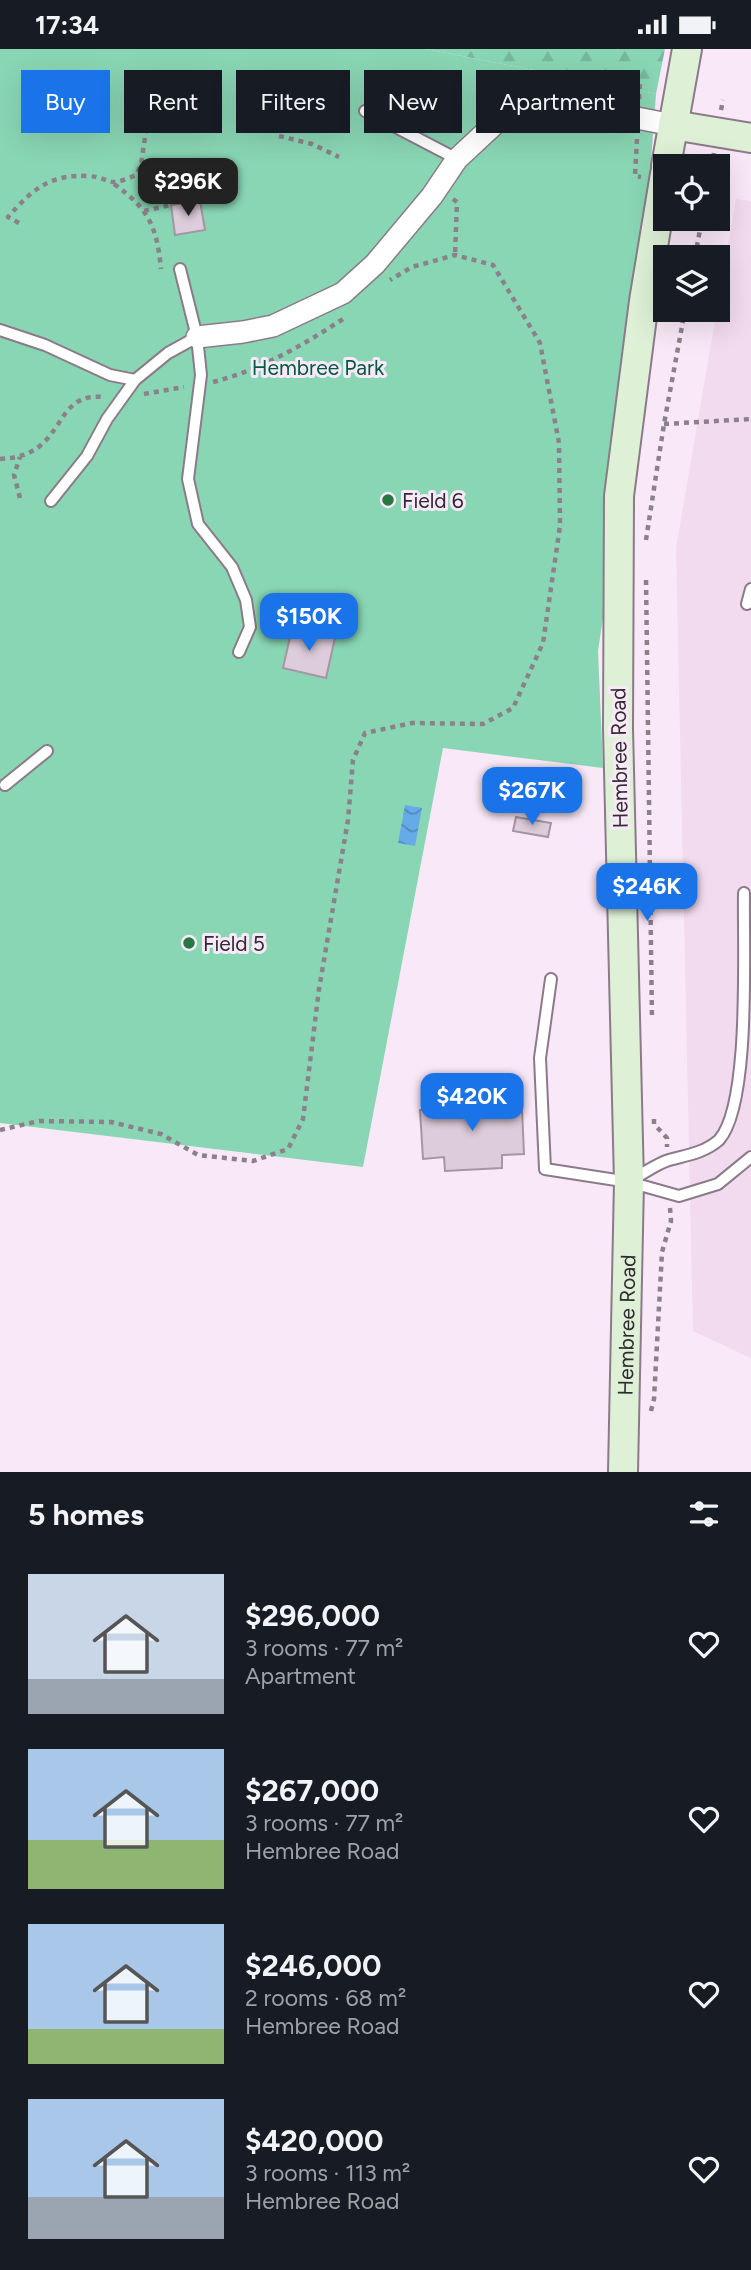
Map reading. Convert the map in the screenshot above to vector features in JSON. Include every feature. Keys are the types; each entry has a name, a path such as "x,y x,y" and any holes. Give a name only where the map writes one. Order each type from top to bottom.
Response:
{"street":[{"path":"668,154 687,49"},
{"path":"197,337 273,326 343,293 375,264 457,159 499,119 527,106 559,103 751,138"},
{"name":"Hembree Road","path":"624,1472 629,1182 618,729 619,496 639,337 656,231"}],"lane":[{"path":"407,133 457,159"},
{"path":"180,269 197,337 201,375 188,479 198,524 232,567 246,600 250,627 239,652"},
{"path":"0,330 45,345 110,375 135,380"},
{"path":"51,501 87,456 107,419 135,380 168,353 197,337"},
{"path":"747,604 751,589"},
{"path":"5,785 47,751"},
{"path":"629,1182 668,1160 689,1157 720,1140 736,1116 743,1090 749,1023 744,893"},
{"path":"551,979 540,1058 545,1169 629,1182 679,1196 719,1184 751,1157"}],"path":[{"path":"113,184 136,175 141,165 144,133"},
{"path":"279,136 312,144 339,157"},
{"path":"19,223 8,217 32,191 55,180 90,176 113,184 132,197 144,211 158,239 161,269"},
{"path":"439,185 457,202 455,255"},
{"path":"144,211 171,205"},
{"path":"0,1130 39,1121 111,1122 162,1134 198,1154 253,1161 288,1149 303,1119 319,989 348,820 354,760 365,733 412,723 484,724 513,708 543,643 560,526 559,443 540,342 494,265 455,255 412,267 386,283"},
{"path":"0,459 20,457 42,444 74,403 95,396 122,398 236,376 291,350 345,318 355,309"},
{"path":"646,551 664,424 683,322"},
{"path":"664,424 751,419"},
{"path":"20,457 14,475 20,498"},
{"path":"646,576 652,1027"},
{"path":"654,1110 654,1124 667,1138 668,1160"},
{"path":"649,1418 654,1399 662,1252 671,1221 669,1195"}],"shaded area":[{"path":"736,199 751,201 751,1358 693,1331 676,548 715,322 730,322 728,245"}],"green space":[{"name":"Hembree Park","path":"0,49 426,49 533,70 476,70 476,133 640,133 640,91 656,94 630,438 598,651 603,768 443,748 363,1167 0,1123"},
{"path":"426,49 665,49 656,94 640,91 640,70 533,70"}],"water":[{"path":"405,805 422,808 415,846 398,843"}],"building":[{"path":"200,201 205,230 175,235 171,205"},
{"path":"292,628 335,638 326,678 283,668"},
{"path":"516,817 551,823 548,837 513,831"},
{"path":"499,1094 500,1110 522,1109 524,1154 502,1155 502,1168 445,1171 444,1157 423,1159 420,1110 444,1109 443,1098"}],"place":[{"name":"Field 6","path":"388,500"},
{"name":"Field 5","path":"189,943"}]}
